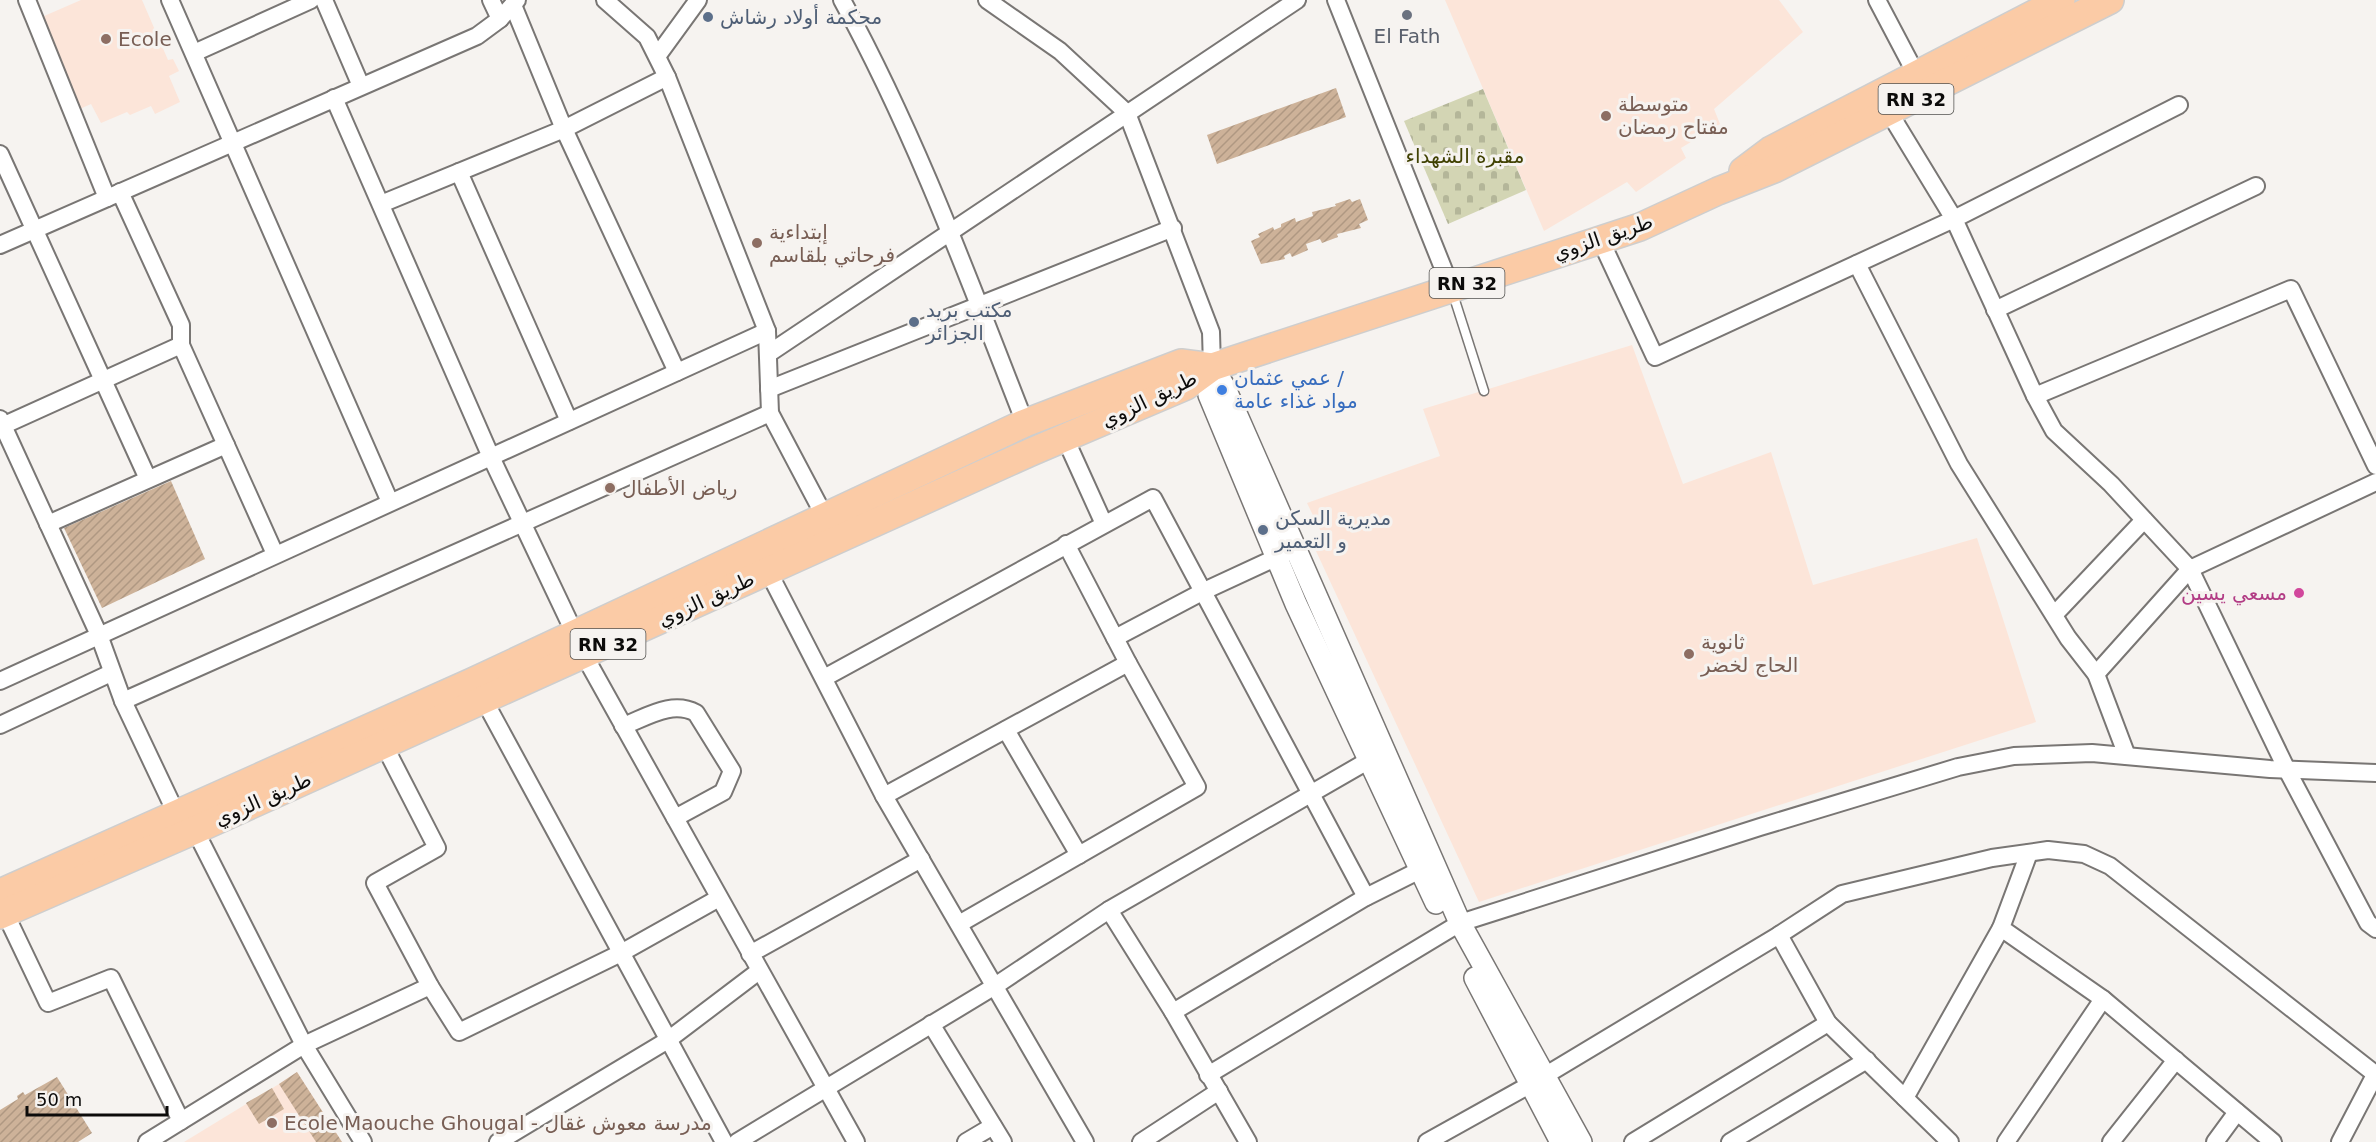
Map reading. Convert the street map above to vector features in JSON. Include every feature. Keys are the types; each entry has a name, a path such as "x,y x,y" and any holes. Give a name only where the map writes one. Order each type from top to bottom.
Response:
{"main road":[{"name":"طريق الزوي","path":"1884,103 1916,74 2061,0"},
{"name":"طريق الزوي","path":"186,823 384,745 484,700 579,644 768,571 1185,386 1212,367 1640,227 1718,191 1774,169 1884,103 2110,0"},
{"name":"طريق الزوي","path":"2,907 579,644 825,517 1024,423 1181,363 1212,367"}],"street":[{"path":"28,0 113,195 181,325 181,345 275,554"},
{"path":"170,0 390,502"},
{"path":"194,53 311,0"},
{"path":"324,0 361,87"},
{"path":"491,0 500,20"},
{"path":"605,0 647,36 658,55 767,331 770,413 825,517"},
{"path":"658,55 698,0"},
{"path":"842,0 874,58 950,231 1024,423"},
{"path":"987,0 1060,51 1127,113 1211,332 1212,367 1224,386 1286,553 1455,927 1538,1080 1581,1142"},
{"path":"768,354 1297,0"},
{"path":"1336,0 1451,288"},
{"path":"1877,0 1916,74"},
{"path":"0,245 477,36 500,20 515,2 564,129 677,372"},
{"path":"381,204 564,129 667,77"},
{"path":"334,98 490,457 579,644 856,1142"},
{"path":"1884,103 1954,219 2035,396 2054,431 2145,520 2190,568 2287,770 2368,923 2376,929"},
{"path":"1600,239 1655,357 1954,219 2179,105"},
{"path":"0,154 105,379 148,479"},
{"path":"459,172 570,421"},
{"path":"1995,310 2256,186"},
{"path":"769,389 1173,228"},
{"path":"1857,264 1959,464 2054,615 2096,674 2127,756"},
{"path":"2035,396 2291,289 2376,466"},
{"path":"0,681 767,331"},
{"path":"181,345 1,424 99,635 123,701 304,1045 363,1142"},
{"path":"123,701 770,413"},
{"path":"1065,438 1104,524"},
{"path":"48,524 226,445"},
{"path":"2096,674 2190,568 2376,482"},
{"path":"824,678 1153,498 1366,897"},
{"path":"2054,615 2145,520"},
{"path":"959,924 1197,787 1128,663 1066,544"},
{"path":"1115,638 1203,591 1286,553"},
{"path":"768,571 884,796 1085,1142"},
{"path":"884,796 1128,663"},
{"path":"0,725 111,673"},
{"path":"484,700 724,1142"},
{"path":"623,726 675,706 687,708 696,713 732,771 723,792 675,818"},
{"path":"1006,730 1079,855"},
{"path":"384,745 437,848 375,883 430,986 459,1032 621,952 719,898"},
{"path":"1208,1075 1455,927 1760,827 1958,767 2014,756 2092,753 2287,770 2376,773"},
{"path":"737,1142 995,986 1109,910 1376,756"},
{"path":"1427,1142 1538,1080 1779,935 1842,894 1992,858 2049,850 2084,854 2110,866 2376,1073 2340,1142"},
{"path":"1905,1098 2001,928 2029,853"},
{"path":"750,954 921,859"},
{"path":"1173,1012 1366,897 1427,867"},
{"path":"2,907 48,1002 111,978 181,1121"},
{"path":"1109,910 1173,1012 1248,1142"},
{"path":"2001,928 2103,999 2273,1142"},
{"path":"1779,935 1828,1023 1950,1142"},
{"path":"498,1142 668,1040 759,971"},
{"path":"147,1142 304,1045 430,986"},
{"path":"2006,1142 2103,999"},
{"path":"1633,1142 1828,1023"},
{"path":"931,1024 1003,1142"},
{"path":"1730,1142 1748,1136 1867,1060"},
{"path":"2111,1142 2176,1060"},
{"path":"1538,1080 1561,1142"},
{"path":"1141,1142 1219,1091"},
{"path":"2215,1142 2237,1112"},
{"path":"966,1142 993,1126"}],"lane":[{"path":"1451,288 1484,391"}],"shaded area":[{"path":"81,0 142,0 168,60 173,59 179,71 169,76 180,102 155,114 151,106 130,115 127,112 101,123 91,104 73,112 35,20"},
{"name":"متوسطة مفتاح رمضان","path":"1445,0 1779,0 1803,32 1714,109 1720,124 1681,148 1686,158 1636,192 1627,182 1544,231"},
{"name":"ثانوية الحاج لخضر","path":"1632,345 1683,484 1771,452 1813,585 1977,538 2036,722 1479,902 1316,551 1329,548 1307,503 1440,456 1423,409"},
{"name":"Ecole Maouche Ghougal - مدرسة معوش غقال","path":"297,1072 342,1142 184,1142 279,1084"}],"green space":[{"name":"مقبرة الشهداء","path":"1483,89 1526,190 1448,224 1404,121"}],"building":[{"path":"1336,88 1346,117 1217,164 1207,135"},
{"path":"1350,199 1352,202 1360,199 1368,220 1359,224 1361,228 1337,234 1338,237 1322,243 1320,239 1306,244 1308,250 1292,257 1290,253 1284,256 1285,259 1261,264 1251,241 1260,237 1258,234 1273,227 1274,230 1281,227 1281,224 1295,218 1296,222 1313,216 1312,212 1336,206 1335,204"},
{"path":"171,481 205,559 102,608 64,528"},
{"path":"297,1072 342,1142 316,1142 279,1084"},
{"path":"57,1077 92,1133 78,1142 0,1142 0,1110 18,1099 17,1096 23,1092 25,1095"},
{"path":"272,1088 284,1109 259,1124 246,1103"}],"place":[{"name":"El Fath","path":"1407,15"},
{"name":"محكمة أولاد رشاش","path":"708,17"},
{"name":"Ecole","path":"106,39"},
{"name":"متوسطة مفتاح رمضان","path":"1606,116"},
{"name":"إبتداءية فرحاتي بلقاسم","path":"757,243"},
{"name":"مكتب بريد الجزائر","path":"914,322"},
{"name":"عمي عثمان / مواد غذاء عامة","path":"1222,390"},
{"name":"رياض الأطفال","path":"610,488"},
{"name":"مديرية السكن و التعمير","path":"1263,530"},
{"name":"مسعي يسين","path":"2299,593"},
{"name":"ثانوية الحاج لخضر","path":"1689,654"},
{"name":"Ecole Maouche Ghougal - مدرسة معوش غقال","path":"272,1123"}]}
